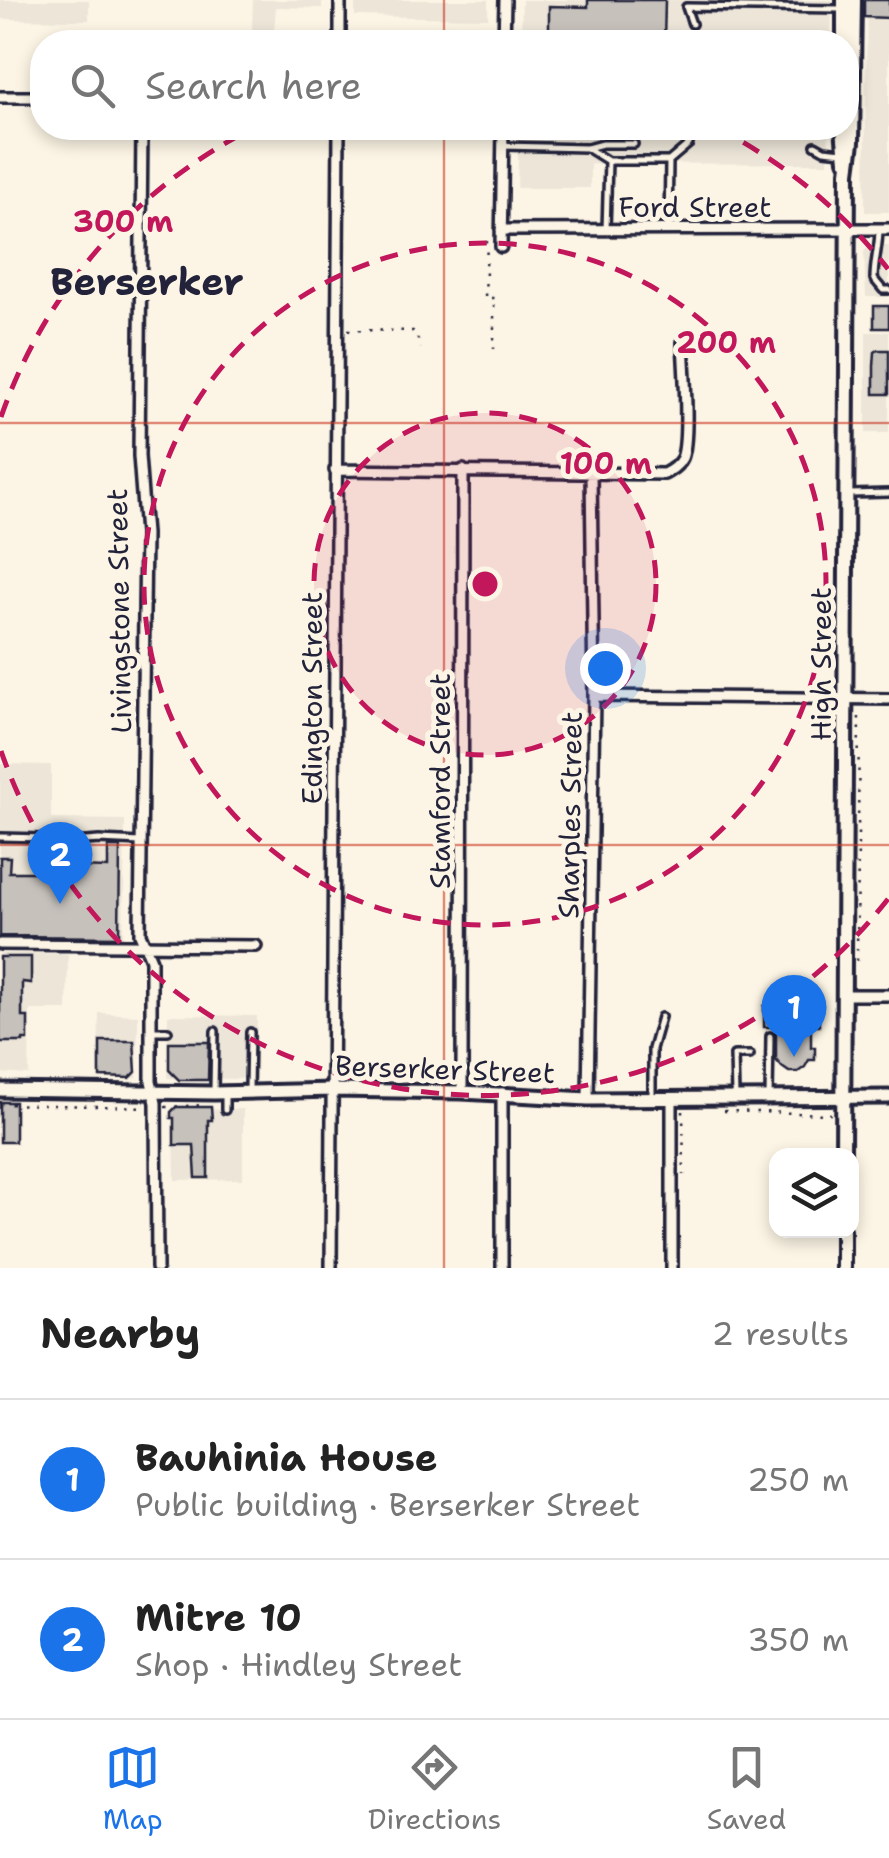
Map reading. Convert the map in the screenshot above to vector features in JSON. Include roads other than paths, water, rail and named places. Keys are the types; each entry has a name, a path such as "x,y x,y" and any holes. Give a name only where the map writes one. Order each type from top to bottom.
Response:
{"main road":[{"path":"845,30 847,3"},
{"name":"High Street","path":"847,3 847,30"},
{"name":"High Street","path":"846,140 848,152"},
{"name":"High Street","path":"843,1148 848,140"},
{"path":"843,1238 843,1268"}],"street":[{"path":"340,0 340,30"},
{"path":"504,30 505,0"},
{"path":"0,97 30,98"},
{"name":"Livingstone Street","path":"142,140 138,456 145,534 140,934 152,960 150,1031 151,1081 156,1103 157,1268"},
{"name":"Edington Street","path":"331,1268 339,140"},
{"path":"501,247 503,140"},
{"name":"Ford Street","path":"502,230 884,229"},
{"path":"335,470 664,474 674,469 683,456 683,342"},
{"name":"Stamford Street","path":"462,1092 463,470"},
{"name":"Sharples Street","path":"588,1099 594,696 591,472"},
{"path":"594,696 889,700"},
{"path":"0,944 256,946"},
{"path":"844,995 889,995"},
{"name":"Berserker Street","path":"0,1090 462,1092 652,1099 672,1104 734,1098 889,1097"},
{"path":"502,1093 502,1268"},
{"path":"672,1104 672,1268"}],"lane":[{"path":"715,0 719,8"},
{"path":"780,0 780,8"},
{"path":"692,24 686,7 816,9 847,3"},
{"path":"503,146 588,148 634,144"},
{"path":"588,148 608,161 670,161 689,144"},
{"path":"815,145 824,150 848,152"},
{"path":"606,230 608,161"},
{"path":"668,229 670,161"},
{"path":"884,229 874,259 874,280 883,290 889,290"},
{"path":"846,494 889,493"},
{"path":"0,837 142,842"},
{"path":"652,1099 652,1050 660,1017"},
{"path":"150,1031 168,1031"},
{"path":"215,1031 220,1093 226,1110"},
{"path":"248,1092 250,1032"},
{"path":"769,1098 770,1036"},
{"path":"734,1098 734,1056 750,1056"}],"place":[{"name":"Mitre 10","path":"60,904"},
{"name":"Bauhinia House","path":"794,1057"}],"district":[{"name":"Berserker","path":"147,281"}]}
